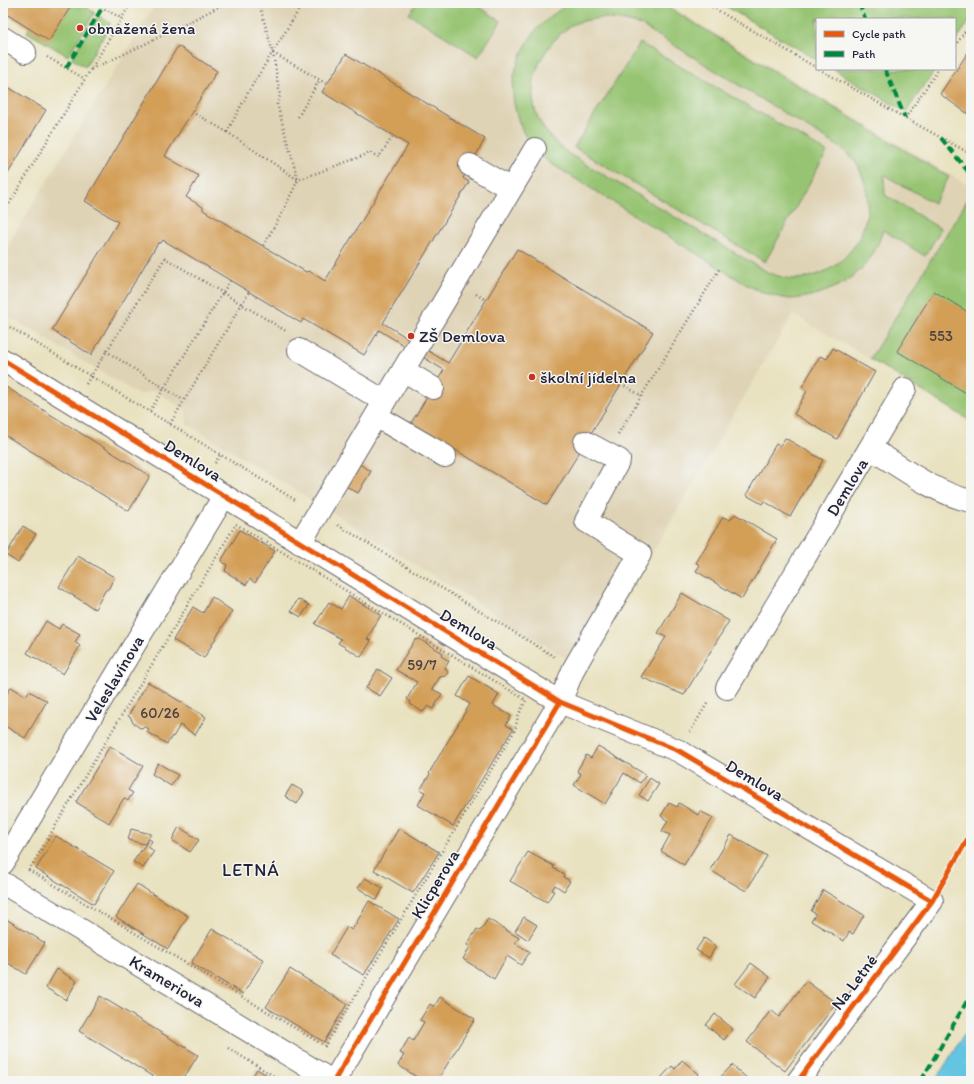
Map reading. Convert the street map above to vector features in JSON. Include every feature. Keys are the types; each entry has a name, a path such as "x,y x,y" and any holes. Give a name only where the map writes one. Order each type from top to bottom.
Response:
{"street":[{"path":"3,38 25,52"},
{"path":"300,543 535,149"},
{"path":"470,165 511,189"},
{"path":"299,350 445,456"},
{"name":"Demlova","path":"3,360 560,702 679,751 932,901"},
{"path":"403,370 433,388"},
{"name":"Demlova","path":"727,688 905,389"},
{"path":"586,442 606,454"},
{"path":"870,448 936,488 955,497 971,501"},
{"name":"Klicperova","path":"333,1081 560,702 574,668 640,554 586,521 619,460 606,454"},
{"name":"Veleslavínova","path":"3,863 224,496"},
{"name":"Krameriova","path":"3,882 333,1081"},
{"name":"Na Letné","path":"798,1081 932,901"}],"path":[{"path":"94,3 121,18"},
{"path":"3,214 131,3"},
{"path":"90,69 154,40 226,3"},
{"path":"259,3 273,53 280,96 277,104 298,180 282,213 263,246"},
{"path":"227,132 303,3"},
{"path":"705,3 816,67"},
{"path":"956,45 971,24"},
{"path":"25,52 32,49 85,78"},
{"path":"273,53 327,84"},
{"path":"821,70 904,118 971,154"},
{"path":"904,118 938,70"},
{"path":"298,117 320,80"},
{"path":"192,112 227,132 298,180"},
{"path":"298,180 365,155 369,152 380,157 393,136"},
{"path":"95,369 165,258 300,340 299,350"},
{"path":"606,454 720,268"},
{"path":"150,411 230,281"},
{"path":"170,424 249,292"},
{"path":"3,324 303,504"},
{"path":"106,351 184,400"},
{"path":"621,384 642,396"},
{"path":"236,524 526,700 518,716 515,730 325,1046 29,870 236,524"},
{"path":"336,524 574,668"}],"shaded area":[{"name":"ZŠ Demlova","path":"156,3 665,3 971,187 971,194 870,359 793,314 584,669 187,424 186,410 154,390 139,395 3,313 3,253"}],"green space":[{"path":"73,3 81,7 82,5 94,12 94,14 68,56 27,32 29,28"},
{"path":"417,3 473,3 501,21 478,57 409,14"},
{"path":"569,3 661,3 949,177 934,203 884,175 885,195 941,229 925,256 883,230 879,242 867,262 860,271 851,278 818,294 794,299 774,296 747,285 550,163 532,146 524,133 514,104 513,83 518,62 524,48 536,30","holes":["603,18 621,20 641,25 841,148 851,157 856,163 864,182 867,201 865,220 859,238 848,253 834,266 816,275 796,279 769,273 569,154 545,130 539,120 535,108 533,84 540,61 547,50 563,32 576,23"]},
{"path":"720,3 971,3 971,19 956,41 956,18 816,18 816,59"},
{"path":"98,15 110,23 109,27 85,67 71,58"},
{"path":"640,43 827,152 765,262 574,147"},
{"path":"835,70 935,70 906,112"},
{"path":"971,194 971,421 870,359"}],"water":[{"path":"971,1024 971,1081 935,1081"}],"building":[{"path":"3,3 73,3 49,41 3,12"},
{"path":"178,46 217,71 165,156 199,176 186,197 203,207 203,210 306,272 309,271 325,281 408,145 322,92 346,54 485,139 463,178 469,182 383,323 448,363 517,249 653,332 547,505 411,423 444,370 379,330 364,355 303,319 301,323 163,240 161,243 158,243 91,355 52,330 118,222 85,201"},
{"path":"971,48 971,116 940,94"},
{"path":"3,84 46,110 3,182"},
{"path":"934,291 971,314 971,396 897,351"},
{"path":"833,348 875,372 837,439 794,414 807,391 802,387 820,356 827,359"},
{"path":"6,387 150,476 129,511 3,434 3,392"},
{"path":"785,438 823,460 790,517 764,501 762,504 746,495 776,444 780,446"},
{"path":"359,464 371,471 358,493 346,486"},
{"path":"735,514 777,539 742,599 696,571 700,565 696,563 723,517 730,520"},
{"path":"23,526 36,534 18,563 6,555"},
{"path":"240,530 275,551 255,583 250,579 246,585 225,571 227,565 221,561"},
{"path":"78,556 114,577 109,588 105,591 95,609 59,587"},
{"path":"682,593 729,621 684,695 641,677 666,637 658,633"},
{"path":"349,596 381,615 367,639 371,641 361,657 338,643 341,639 315,624 329,602 341,609"},
{"path":"212,597 232,611 204,658 173,640 193,607 203,613"},
{"path":"298,599 309,605 301,617 291,611"},
{"path":"46,621 59,629 62,624 80,634 75,642 80,646 63,674 27,653"},
{"path":"419,639 443,653 441,656 449,661 445,668 448,672 446,676 440,677 432,689 442,694 433,709 428,706 423,712 410,704 411,702 407,699 417,682 396,670 415,640"},
{"path":"378,669 392,678 380,696 366,688"},
{"path":"469,676 499,694 493,705 511,716 506,725 513,729 453,826 418,805 425,792 420,790 470,704 457,696"},
{"path":"148,682 206,717 195,735 180,725 167,744 147,732 149,729 145,727 140,728 133,723 131,718 128,716"},
{"path":"11,687 26,696 29,691 47,701 25,738 3,725 3,700"},
{"path":"110,746 143,766 128,790 133,793 128,801 124,798 109,823 76,802"},
{"path":"598,746 646,775 640,783 624,773 605,804 574,785 581,774 577,771 586,755 591,758"},
{"path":"158,763 178,775 171,786 152,774"},
{"path":"650,778 659,784 648,801 639,795"},
{"path":"292,785 304,792 297,804 285,796"},
{"path":"669,803 677,807 679,803 698,815 700,811 713,818 684,865 661,851 670,835 662,831 668,821 661,816"},
{"path":"179,827 199,840 190,852 172,840"},
{"path":"399,828 439,852 413,893 374,870"},
{"path":"131,829 151,834 144,844 128,840"},
{"path":"731,835 767,856 746,891 710,870"},
{"path":"56,836 114,871 94,904 36,869"},
{"path":"149,839 152,841 148,847 154,851 143,868 133,862"},
{"path":"528,852 554,866 553,868 564,874 563,877 570,881 564,891 555,885 552,890 554,891 547,902 510,881"},
{"path":"365,878 383,888 377,900 358,888"},
{"path":"137,884 188,916 168,949 116,917"},
{"path":"823,890 864,915 853,934 849,932 844,941 811,921 816,914 811,911"},
{"path":"369,901 399,919 364,975 330,955 347,927 352,930"},
{"path":"524,917 537,925 528,940 515,931"},
{"path":"6,919 45,943 26,974 3,960 3,924"},
{"path":"488,919 519,938 515,943 530,952 521,965 507,956 494,979 463,959 470,947 467,945 477,929 480,931"},
{"path":"212,929 264,960 243,994 191,963"},
{"path":"704,938 716,946 709,958 696,950"},
{"path":"751,963 770,977 755,998 735,984"},
{"path":"57,969 77,981 66,1000 46,988"},
{"path":"290,969 347,1004 324,1042 266,1007"},
{"path":"806,981 836,1003 785,1071 747,1042 771,1010 779,1017"},
{"path":"100,996 198,1055 182,1081 160,1081 79,1031"},
{"path":"440,997 475,1019 437,1081 423,1081 398,1065 404,1055 400,1053 409,1038 413,1041 424,1022 420,1020 430,1004 434,1007"},
{"path":"715,1014 733,1029 724,1040 706,1025"},
{"path":"682,1060 699,1074 693,1081 658,1081 672,1066 675,1069"},
{"path":"732,1065 750,1081 717,1081"},
{"path":"257,1069 276,1081 250,1081"}],"marked path":[{"path":"859,3 865,18"},
{"path":"66,68 102,8"},
{"path":"885,70 905,118"},
{"path":"941,138 971,175"},
{"path":"921,1081 971,994"}],"cycle path":[{"path":"3,360 560,702 679,751 932,901"},
{"path":"334,1081 560,702"},
{"path":"798,1081 932,901 971,833"}],"place":[{"name":"obnažená žena","path":"80,28"},
{"name":"ZŠ Demlova","path":"411,336"},
{"name":"školní jídelna","path":"532,377"}],"district":[{"name":"LETNÁ","path":"251,870"}]}
